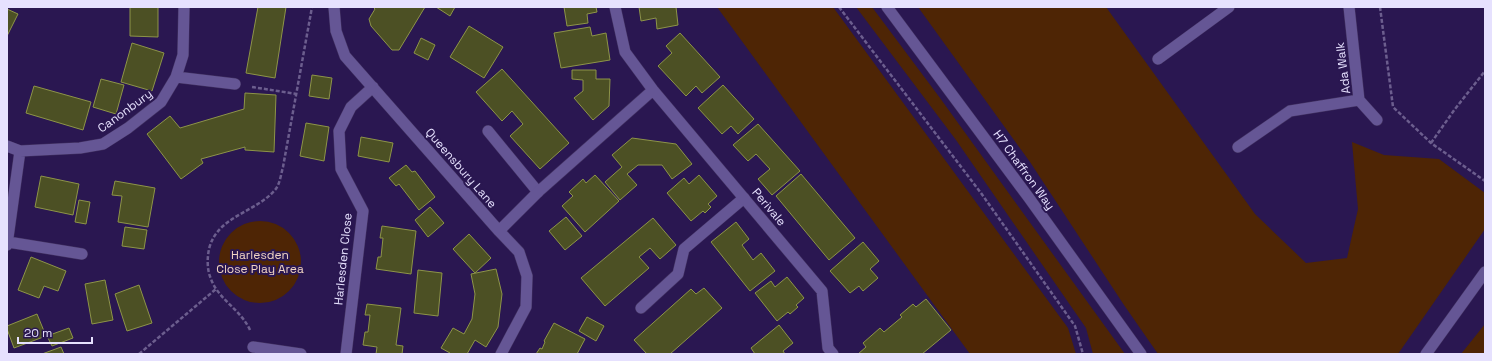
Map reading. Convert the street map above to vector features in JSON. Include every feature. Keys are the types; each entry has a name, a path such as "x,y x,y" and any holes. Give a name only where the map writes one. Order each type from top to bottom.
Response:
{"street":[{"name":"Canonbury","path":"7,146 20,151 80,148 102,144 128,128 161,102 176,78 183,55 184,7"},
{"name":"Queensbury Lane","path":"334,7 336,31 345,56 519,252 527,276 526,307 501,354"},
{"name":"Perivale","path":"615,7 625,52 653,90 822,291 828,348 832,354"},
{"name":"H7 Chaffron Way","path":"887,7 1030,198 1139,353"},
{"path":"1158,59 1229,7"},
{"name":"Ada Walk","path":"1349,7 1359,100 1376,120"},
{"path":"176,78 235,84"},
{"name":"Harlesden Close","path":"346,354 363,211 341,169 339,131 351,107 373,87"},
{"path":"499,231 538,192 653,90"},
{"path":"1238,147 1290,111 1359,100"},
{"path":"488,131 538,192"},
{"path":"20,151 8,243 82,254"},
{"path":"641,308 678,274 684,249 744,198"},
{"path":"1427,353 1485,272"},
{"path":"253,347 301,354"}],"path":[{"path":"253,347 251,334 246,322 216,289 211,279 207,264 211,241 217,231 225,223 258,205 277,188 283,167 312,7"},
{"path":"839,7 981,193 1070,319 1074,326 1083,354"},
{"path":"1380,7 1392,107 1431,143 1485,181"},
{"path":"1431,143 1455,109 1485,71"},
{"path":"235,84 297,94"},
{"path":"138,354 216,289"}],"green space":[{"path":"717,7 833,7 1068,328 1076,354 970,354"},
{"path":"856,7 872,7 940,98 1125,354 1093,354 1086,328 956,140"},
{"path":"918,7 1106,7 1255,214 1306,263 1347,258 1358,209 1352,142 1384,155 1439,159 1485,193 1485,229 1398,354 1158,354 1030,162"},
{"name":"Harlesden Close Play Area","path":"260,221 276,224 289,233 298,246 301,262 298,278 289,291 276,300 260,303 244,300 231,291 222,278 219,262 222,246 231,233 244,224"},
{"path":"1485,324 1485,354 1461,354"}],"building":[{"path":"130,7 158,7 158,37 130,36"},
{"path":"258,7 286,7 275,78 246,73"},
{"path":"373,7 425,7 399,50 392,50 371,26 369,19 375,9"},
{"path":"436,7 455,7 450,16"},
{"path":"564,7 596,7 597,12 587,14 588,23 567,26"},
{"path":"639,7 676,7 678,25 657,29 656,18 641,21"},
{"path":"7,9 18,14 7,36"},
{"path":"469,26 503,47 484,78 450,57"},
{"path":"590,27 592,36 606,33 610,60 561,68 554,33"},
{"path":"680,33 720,77 702,93 696,86 686,96 658,66 672,53 666,46"},
{"path":"421,38 435,45 428,60 414,53"},
{"path":"132,43 164,53 152,91 121,82"},
{"path":"502,69 569,143 540,169 510,136 523,124 512,111 502,121 476,92"},
{"path":"572,70 596,70 596,79 610,79 609,106 593,120 574,98 583,91 583,80 572,79"},
{"path":"312,75 332,78 329,99 309,96"},
{"path":"101,79 124,85 116,114 93,107"},
{"path":"723,85 754,119 738,134 731,126 722,134 698,108"},
{"path":"34,86 91,102 83,130 26,113"},
{"path":"245,93 276,95 274,152 245,150 245,147 201,159 203,163 181,179 147,134 170,116 180,128 244,109"},
{"path":"306,123 329,127 324,161 300,156"},
{"path":"758,124 800,171 772,195 758,179 770,169 756,154 748,161 733,145"},
{"path":"361,137 393,143 389,162 358,156"},
{"path":"632,138 676,144 692,164 672,179 662,165 638,165 627,174 637,185 620,200 605,182 622,167 612,155"},
{"path":"406,165 412,172 415,171 435,197 419,210 399,184 396,186 389,178"},
{"path":"801,174 855,238 829,260 776,196"},
{"path":"595,175 619,201 585,232 562,206 573,196 569,192 583,179 586,183"},
{"path":"699,175 717,196 708,204 711,207 705,213 703,211 691,221 667,193 684,178 689,184"},
{"path":"41,176 79,184 73,215 35,207"},
{"path":"115,181 155,188 148,227 118,222 122,196 112,195"},
{"path":"79,200 90,202 86,224 75,222"},
{"path":"430,207 444,223 428,237 415,220"},
{"path":"566,217 582,236 565,250 549,231"},
{"path":"653,218 676,245 660,259 650,248 639,257 649,268 605,306 581,278"},
{"path":"736,222 749,239 742,245 753,260 761,253 775,271 750,291 711,242"},
{"path":"382,226 416,231 411,274 376,269 378,257 381,257 383,238 380,238"},
{"path":"125,227 147,230 144,249 122,246"},
{"path":"469,234 491,258 475,273 453,249"},
{"path":"863,242 879,261 870,269 878,278 863,291 859,286 850,293 830,271"},
{"path":"31,257 66,271 58,291 44,286 39,298 18,290"},
{"path":"496,269 502,294 498,327 486,347 475,340 467,354 449,354 450,353 441,348 453,328 464,334 472,319 475,294 471,274"},
{"path":"418,270 442,273 438,316 414,313"},
{"path":"787,277 804,298 796,305 798,307 790,314 788,312 777,321 755,293 771,281 775,287"},
{"path":"105,280 113,320 92,324 85,284"},
{"path":"139,285 152,323 127,331 115,294"},
{"path":"704,288 722,308 670,354 647,354 634,340 691,289 696,294"},
{"path":"926,299 951,330 922,354 858,354 866,347 863,343 880,328 884,332 902,317 900,315 913,304 916,307"},
{"path":"367,304 401,308 396,345 403,346 402,354 376,354 377,347 363,345 365,332 368,332 370,315 365,315"},
{"path":"37,314 46,336 14,348 7,326"},
{"path":"587,317 604,326 596,341 579,331"},
{"path":"554,323 585,339 577,354 536,354 540,348 542,349 545,342 544,341"},
{"path":"779,325 793,343 783,351 785,354 755,354 751,348"},
{"path":"69,328 73,338 52,346 47,336"},
{"path":"61,347 64,354 42,354"}]}
